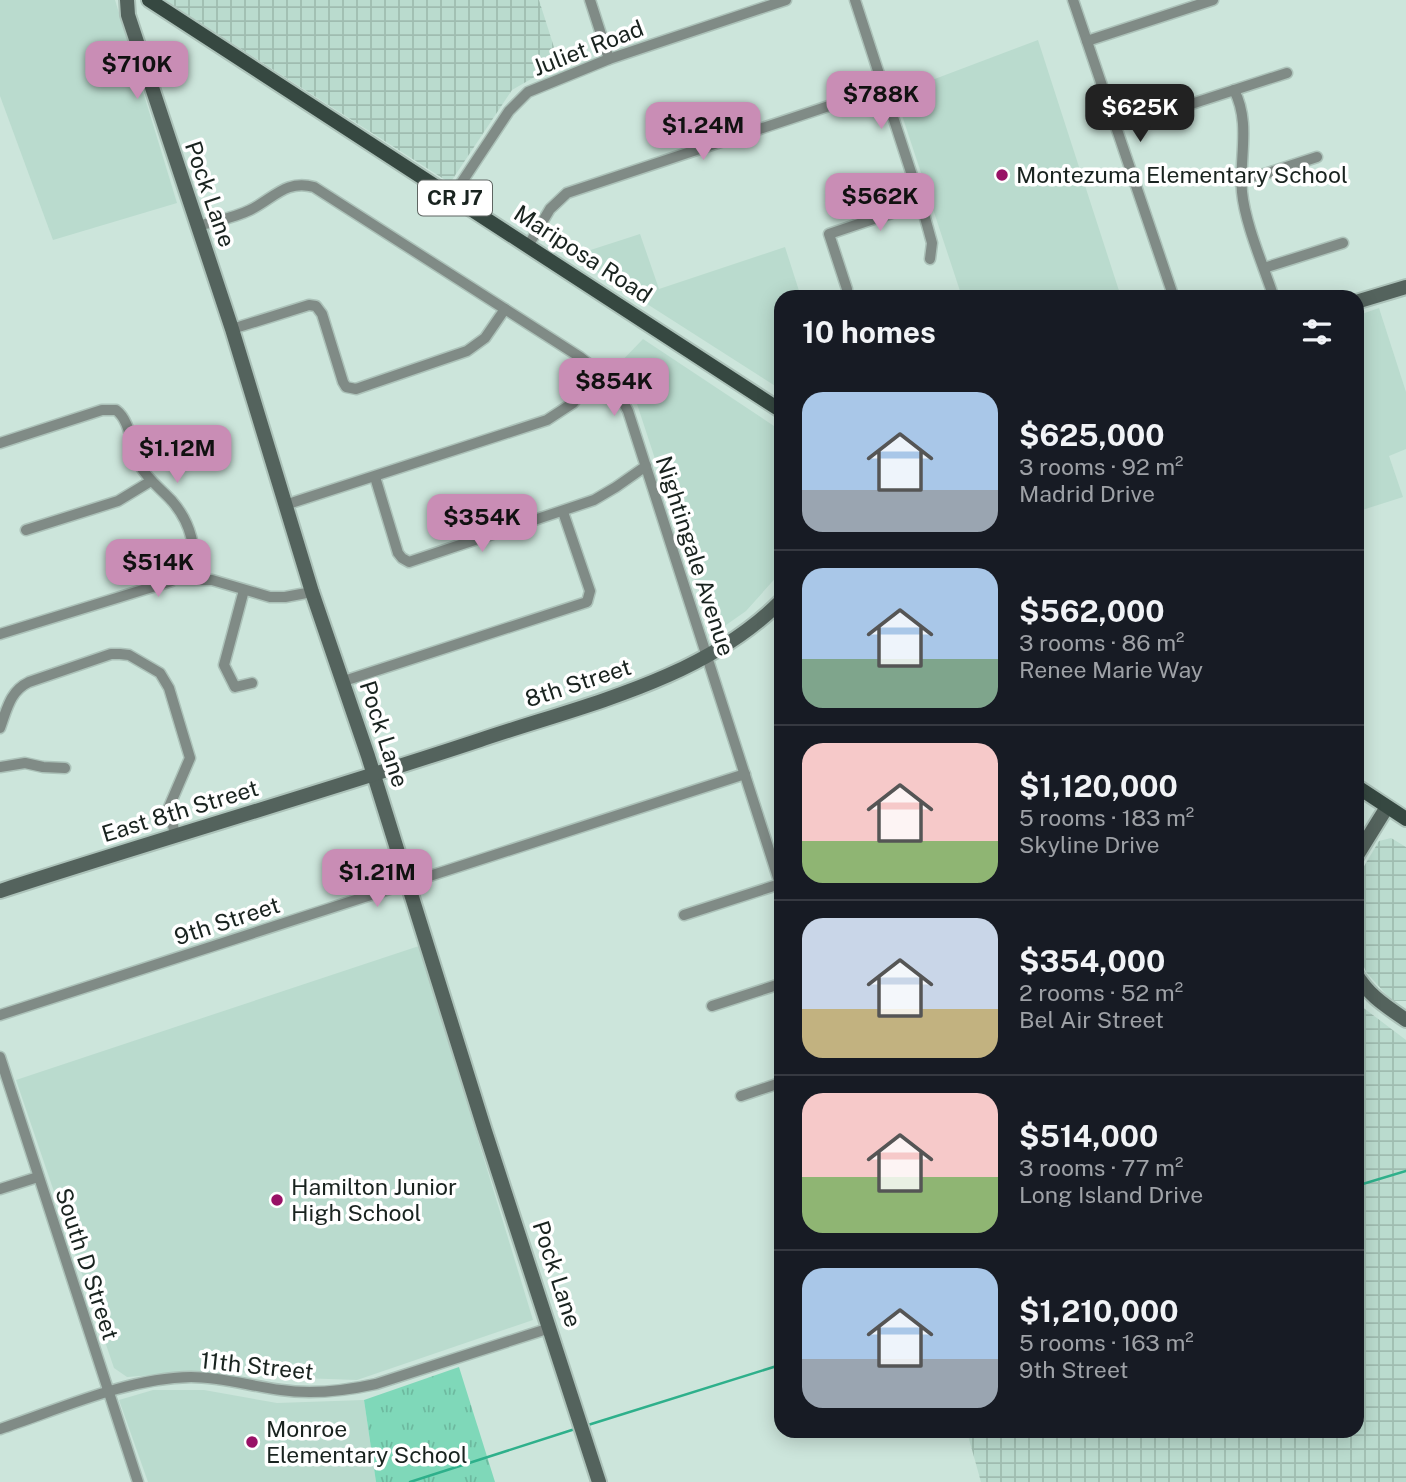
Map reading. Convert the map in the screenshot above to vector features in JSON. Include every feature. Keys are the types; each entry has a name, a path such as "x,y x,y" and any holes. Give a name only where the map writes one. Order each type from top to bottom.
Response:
{"main road":[{"name":"Mariposa Road","path":"149,0 774,406"},
{"path":"1364,791 1406,819"}],"street":[{"name":"Pock Lane","path":"127,0 128,15 232,329 312,592 374,774 599,1482"},
{"path":"590,0 609,59"},
{"name":"Juliet Road","path":"452,197 521,97 545,83 609,59 786,0"},
{"path":"855,0 921,203 932,243 930,259"},
{"path":"1073,0 1171,290"},
{"path":"1087,41 1213,0"},
{"path":"1185,106 1287,73"},
{"path":"528,246 550,209 567,192 883,88"},
{"path":"1234,90 1244,121 1244,206 1272,290"},
{"path":"1242,178 1265,174 1317,157"},
{"name":"Nightingale Avenue","path":"198,226 250,210 291,185 309,185 505,309 610,380 628,411 774,865"},
{"path":"847,289 829,234 921,203"},
{"path":"1265,268 1343,243"},
{"path":"1364,300 1406,287"},
{"path":"232,329 309,305 316,306 327,328 343,382 346,387 356,389 467,351 485,338 505,309"},
{"path":"285,505 547,420 573,403 599,372"},
{"path":"0,443 102,410 116,410 124,419 135,456 151,481 172,502 187,524 194,548 194,578"},
{"path":"375,477 398,553 409,562 594,500 646,466"},
{"path":"26,530 118,501 151,481"},
{"path":"344,681 587,602 590,591 563,512"},
{"path":"0,634 160,583 194,578 212,580 270,597 312,592"},
{"path":"244,590 224,664 235,687 252,683"},
{"name":"8th Street","path":"374,774 646,684 697,663 760,621 774,608"},
{"path":"0,727 12,696 20,686 29,682 111,654 128,655 154,668 164,677 169,688 190,758 169,807 176,835"},
{"path":"0,767 25,763 65,768"},
{"name":"East 8th Street","path":"0,891 374,774"},
{"name":"9th Street","path":"0,1014 745,774"},
{"path":"1364,844 1387,807"},
{"path":"684,915 774,886"},
{"path":"712,1006 774,986"},
{"path":"1364,987 1406,1020"},
{"name":"South D Street","path":"0,1057 138,1482"},
{"path":"741,1096 774,1085"},
{"path":"0,1189 38,1177"},
{"name":"11th Street","path":"0,1429 108,1392 166,1379 221,1379 299,1392 350,1390 550,1328"}],"shaded area":[{"path":"0,0 115,0 177,203 53,240 0,96"},
{"path":"165,0 539,0 559,63 512,90 450,183"},
{"name":"Montezuma Elementary School","path":"1038,40 1119,290 960,290 895,94"},
{"path":"640,234 659,289 785,247 799,290 774,290 774,385 572,256"},
{"path":"1379,308 1406,392 1406,449 1389,456 1403,497 1364,509 1364,313"},
{"path":"643,339 774,426 774,580 746,611 719,630 710,626 637,404 615,368"},
{"path":"1391,838 1406,847 1406,1001 1392,1001 1364,967 1364,866 1379,841"},
{"name":"Hamilton Junior High School","path":"419,946 533,1320 357,1380 218,1370 127,1377 114,1368 16,1080"},
{"path":"1364,1008 1406,1040 1406,1482 981,1482 969,1438 1364,1438"},
{"name":"Monroe Elementary School","path":"153,1390 204,1390 277,1403 364,1400 376,1482 148,1482 119,1400"}],"green space":[{"path":"459,1367 495,1482 376,1482 364,1400"}],"waterway":[{"path":"1364,1184 1406,1171"},
{"path":"588,1425 774,1367"},
{"path":"410,1482 575,1429"}],"place":[{"name":"Montezuma Elementary School","path":"1002,175"},
{"name":"Hamilton Junior High School","path":"277,1200"},
{"name":"Monroe Elementary School","path":"252,1442"}]}
